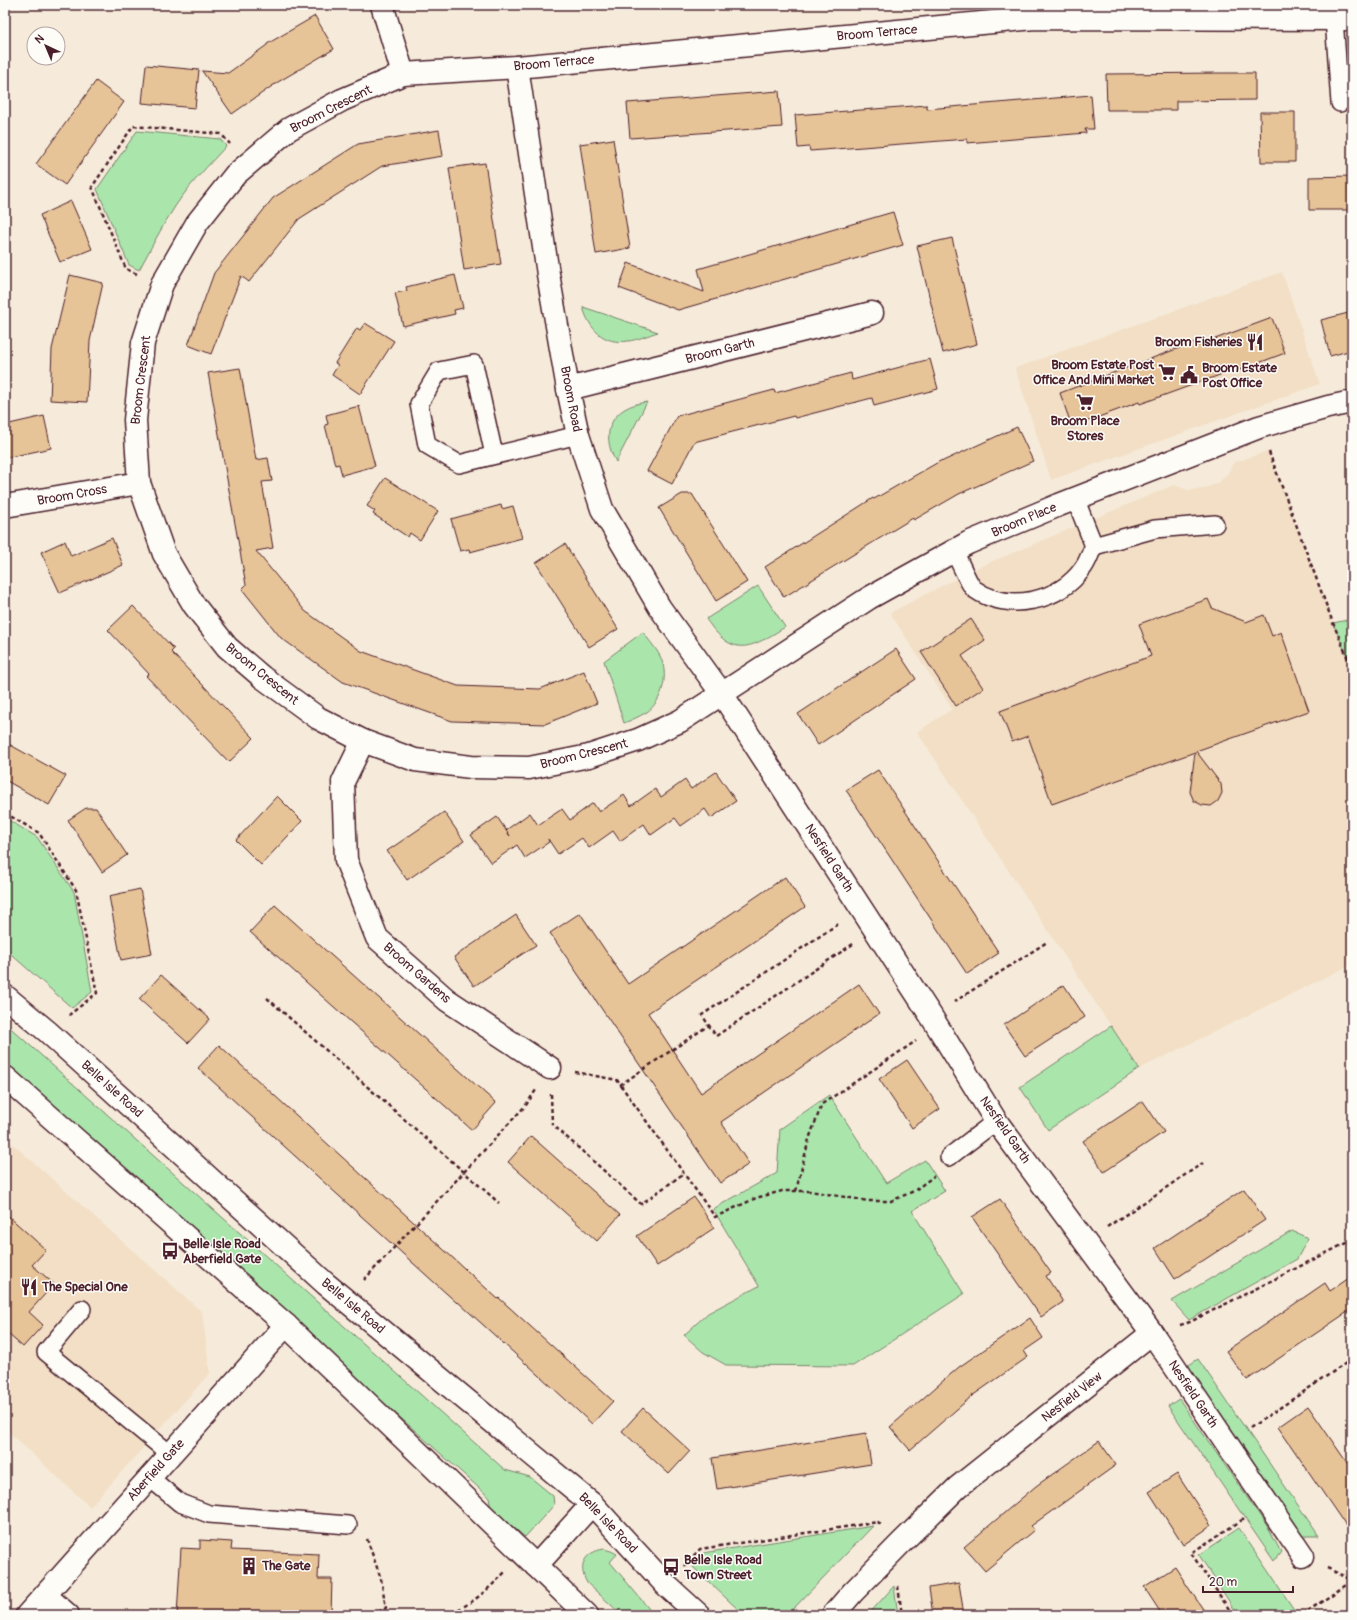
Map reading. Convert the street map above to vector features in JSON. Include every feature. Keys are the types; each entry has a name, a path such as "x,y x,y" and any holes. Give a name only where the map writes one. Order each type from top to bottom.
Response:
{"street":[{"path":"382,5 403,74"},
{"name":"Broom Terrace","path":"403,74 517,67 1035,18 1343,18"},
{"name":"Broom Road","path":"517,67 548,274 568,389 578,435 602,509 660,608 722,694"},
{"name":"Broom Crescent","path":"403,74 342,100 289,129 235,175 197,223 162,284 143,343 135,420 139,483 164,554 194,605 227,647 262,677 318,718 363,741 415,760 471,767 529,768 589,756 638,740 680,721 722,694"},
{"name":"Broom Garth","path":"568,389 872,313"},
{"name":"Broom Place","path":"722,694 869,598 968,543 1076,498 1259,427 1352,402"},
{"name":"Broom Cross","path":"5,506 139,483"},
{"name":"Nesfield Garth","path":"722,694 935,1021 996,1121 1152,1333 1303,1556"},
{"name":"Broom Gardens","path":"363,741 343,782 346,860 377,938 447,1000 550,1068"},
{"name":"Belle Isle Road","path":"5,996 48,1032 320,1278 592,1504 666,1585 700,1615"},
{"path":"5,1077 286,1325 529,1559 581,1612"},
{"name":"Aberfield Gate","path":"27,1615 286,1325"},
{"name":"Nesfield View","path":"833,1615 901,1543 958,1487 1152,1333"},
{"path":"529,1559 592,1504"},
{"path":"45,1595 68,1615"}],"lane":[{"path":"1340,103 1343,18"},
{"path":"494,455 474,364 439,371 418,404 428,445 459,464 578,435"},
{"path":"954,551 973,588 995,599 1020,602 1044,598 1066,586 1083,568 1094,546 1076,498"},
{"path":"1094,546 1155,529 1215,524"},
{"path":"949,1157 996,1121"},
{"path":"82,1309 46,1352 170,1454"},
{"path":"149,1477 180,1503 209,1514 348,1525"}],"path":[{"path":"162,284 126,269 92,186 133,126 220,134 248,164"},
{"path":"1259,427 1333,623 1352,668"},
{"path":"5,814 39,834 76,890 97,993 48,1032"},
{"path":"861,909 702,1015 716,1036 875,930"},
{"path":"796,1191 809,1139 822,1104 935,1021 1047,942"},
{"path":"267,998 499,1203"},
{"path":"620,1085 709,1025"},
{"path":"550,1068 617,1080 715,1218 756,1198 782,1191 810,1191 868,1201 891,1201 914,1191 935,1176 949,1157"},
{"path":"346,1300 526,1105 550,1068"},
{"path":"550,1068 552,1124 641,1204 683,1174"},
{"path":"1085,1241 1203,1163"},
{"path":"1152,1333 1190,1322 1352,1240"},
{"path":"1227,1444 1352,1359"},
{"path":"1233,1615 1191,1553 1267,1503"},
{"path":"666,1585 700,1549 878,1522 901,1543"},
{"path":"348,1525 362,1530 370,1545 381,1579 386,1608 373,1615"},
{"path":"445,1615 456,1611 489,1590 529,1559"},
{"path":"1302,1615 1352,1581"}],"shaded area":[{"path":"1282,272 1320,384 1051,480 1015,368"},
{"path":"1268,451 1333,623 1352,668 1352,964 1139,1069 917,732 952,709 890,613 974,569 1174,485 1188,490 1203,489 1218,483 1228,473 1233,463"},
{"path":"5,1137 202,1312 210,1373 90,1507 5,1429"}],"green space":[{"path":"137,131 220,139 226,146 181,197 161,229 139,270 129,265 97,189"},
{"path":"583,307 658,332 639,339 619,342 605,338 599,334 589,322"},
{"path":"647,402 616,462 611,451 609,441 609,431 612,422 617,415 625,409 635,404"},
{"path":"758,586 785,627 762,641 752,645 734,645 725,640 716,632 706,619"},
{"path":"1352,619 1352,668 1333,623"},
{"path":"643,632 661,657 664,668 664,682 657,702 647,712 624,723 604,661"},
{"path":"5,818 37,837 74,892 92,992 72,1008 5,949"},
{"path":"5,1023 505,1470 530,1477 553,1496 554,1505 525,1537 491,1508 489,1497 5,1063"},
{"path":"1111,1026 1139,1069 1048,1130 1020,1087"},
{"path":"829,1095 886,1183 925,1160 945,1191 912,1211 964,1294 853,1366 726,1365 703,1352 684,1335 708,1313 759,1286 713,1209 777,1173 780,1129"},
{"path":"1292,1231 1308,1238 1297,1259 1189,1320 1172,1301"},
{"path":"1198,1359 1319,1536 1300,1536 1186,1367"},
{"path":"1179,1399 1267,1526 1281,1552 1274,1561 1168,1406"},
{"path":"873,1526 795,1607 785,1615 744,1615 693,1567 703,1553"},
{"path":"1239,1528 1297,1614 1296,1615 1238,1615 1199,1555"},
{"path":"604,1549 617,1554 610,1562 654,1615 622,1615 587,1583 583,1571 585,1560 592,1553"},
{"path":"894,1586 898,1615 868,1615"}],"building":[{"path":"315,16 334,49 278,82 232,114 202,71 228,73 267,44"},
{"path":"146,65 199,70 195,108 142,103"},
{"path":"1255,73 1255,100 1176,101 1176,110 1107,110 1106,74"},
{"path":"96,81 124,102 65,185 36,164"},
{"path":"779,91 782,127 630,138 627,103"},
{"path":"1091,95 1094,129 1085,129 1086,133 967,143 967,139 810,151 809,147 798,148 795,115 927,105 927,109"},
{"path":"1260,112 1295,112 1295,162 1261,162"},
{"path":"439,130 443,156 382,166 299,219 249,282 241,276 211,354 188,345 214,273 273,198 358,144"},
{"path":"613,139 630,248 596,254 580,144"},
{"path":"485,163 501,264 464,270 449,168"},
{"path":"1352,176 1352,210 1309,210 1309,177"},
{"path":"71,201 92,249 60,262 40,215"},
{"path":"893,212 903,245 678,310 619,288 628,263 704,292 698,269"},
{"path":"952,238 977,344 943,353 917,246"},
{"path":"70,275 103,283 90,341 87,402 50,400 52,349"},
{"path":"455,275 463,308 454,310 455,314 403,326 395,293 407,291 406,287"},
{"path":"1352,312 1352,350 1330,356 1321,320"},
{"path":"1272,318 1285,353 1140,404 1139,402 1072,427 1060,393 1195,342 1196,346"},
{"path":"365,323 394,341 360,394 332,375 338,365 335,363 357,328 360,330"},
{"path":"930,359 938,389 874,406 872,398 795,418 794,416 694,442 672,484 647,471 677,416 774,390 775,393 851,373 852,380"},
{"path":"240,368 256,460 268,458 272,481 262,482 273,548 256,551 305,611 361,651 458,686 540,689 584,671 597,703 545,724 452,721 343,682 281,638 242,589 246,585 208,373"},
{"path":"359,406 375,466 342,475 339,464 335,465 325,425 328,424 326,415"},
{"path":"44,416 51,448 5,458 5,425"},
{"path":"1017,427 1033,461 959,494 914,520 913,518 784,597 765,567 873,498 874,499 942,460 943,461"},
{"path":"385,478 438,511 420,540 410,533 408,537 373,514 375,511 367,506"},
{"path":"682,494 692,494 747,582 716,601 659,508"},
{"path":"501,505 502,509 513,506 522,538 470,552 469,549 460,551 451,519"},
{"path":"112,538 123,565 60,593 41,552 65,541 71,556"},
{"path":"565,544 618,629 589,647 536,563"},
{"path":"1208,599 1212,608 1246,622 1264,615 1272,636 1281,632 1309,711 1196,751 1221,784 1222,793 1218,801 1211,806 1202,805 1194,801 1190,792 1195,752 1052,804 1028,736 1012,742 1000,711 1151,656 1139,624"},
{"path":"133,606 174,649 171,652 254,738 229,762 146,676 149,674 108,630"},
{"path":"971,619 985,640 962,656 983,688 956,706 921,652"},
{"path":"896,649 916,679 818,745 798,714"},
{"path":"5,742 66,776 49,805 5,780"},
{"path":"878,770 999,953 967,974 846,790"},
{"path":"716,772 736,801 711,818 705,809 681,826 675,818 651,835 644,824 620,841 613,831 589,848 582,838 558,854 548,839 549,842 525,858 517,845 491,863 471,835 497,817 510,836 506,830 530,813 538,825 562,809 570,820 593,803 599,812 624,795 631,806 655,789 661,797 685,780 691,789"},
{"path":"277,796 302,821 261,865 236,840"},
{"path":"86,808 96,808 127,855 102,872 68,820"},
{"path":"444,812 464,841 407,880 387,851"},
{"path":"785,877 805,907 648,1013 701,1093 859,984 879,1014 721,1122 749,1164 720,1183 550,933 580,913 628,984"},
{"path":"140,889 152,954 121,960 109,896"},
{"path":"275,905 496,1103 472,1130 250,932"},
{"path":"516,915 536,945 474,986 454,957"},
{"path":"161,975 210,1019 188,1043 139,999"},
{"path":"1064,985 1085,1017 1025,1056 1004,1025"},
{"path":"219,1045 498,1299 499,1298 613,1401 592,1424 198,1068"},
{"path":"907,1060 940,1109 912,1128 879,1079"},
{"path":"1143,1101 1164,1132 1104,1172 1083,1141"},
{"path":"531,1136 620,1215 597,1241 508,1162"},
{"path":"1244,1189 1265,1220 1175,1279 1155,1248"},
{"path":"694,1197 714,1228 657,1266 637,1236"},
{"path":"1000,1199 1051,1273 1046,1276 1063,1302 1041,1317 972,1217"},
{"path":"5,1213 46,1250 32,1265 54,1284 29,1312 43,1325 23,1347 8,1334 5,1338"},
{"path":"1352,1276 1352,1309 1247,1380 1226,1351 1325,1283 1330,1291"},
{"path":"1030,1318 1043,1338 1024,1351 1028,1357 972,1396 910,1450 890,1427 959,1367"},
{"path":"1308,1406 1352,1470 1352,1535 1278,1427"},
{"path":"643,1408 690,1451 669,1474 622,1431"},
{"path":"866,1433 871,1464 717,1489 712,1458"},
{"path":"1099,1441 1116,1465 1031,1526 1034,1530 985,1571 964,1547 1036,1486"},
{"path":"1177,1474 1211,1526 1183,1545 1149,1492"},
{"name":"The Gate","path":"200,1540 232,1542 231,1550 319,1554 318,1579 332,1579 331,1615 177,1615 181,1548 200,1549"},
{"path":"1175,1567 1207,1615 1162,1615 1144,1587"},
{"path":"959,1583 964,1615 933,1615 929,1588"}],"place":[{"name":"Broom Fisheries","path":"1255,342"},
{"name":"Broom Estate Post Office And Mini Market","path":"1167,372"},
{"name":"Broom Estate Post Office","path":"1189,375"},
{"name":"Broom Place Stores","path":"1085,402"},
{"name":"Belle Isle Road Aberfield Gate","path":"170,1251"},
{"name":"The Special One","path":"29,1287"},
{"name":"The Gate","path":"249,1566"},
{"name":"Belle Isle Road Town Street","path":"671,1567"}]}
